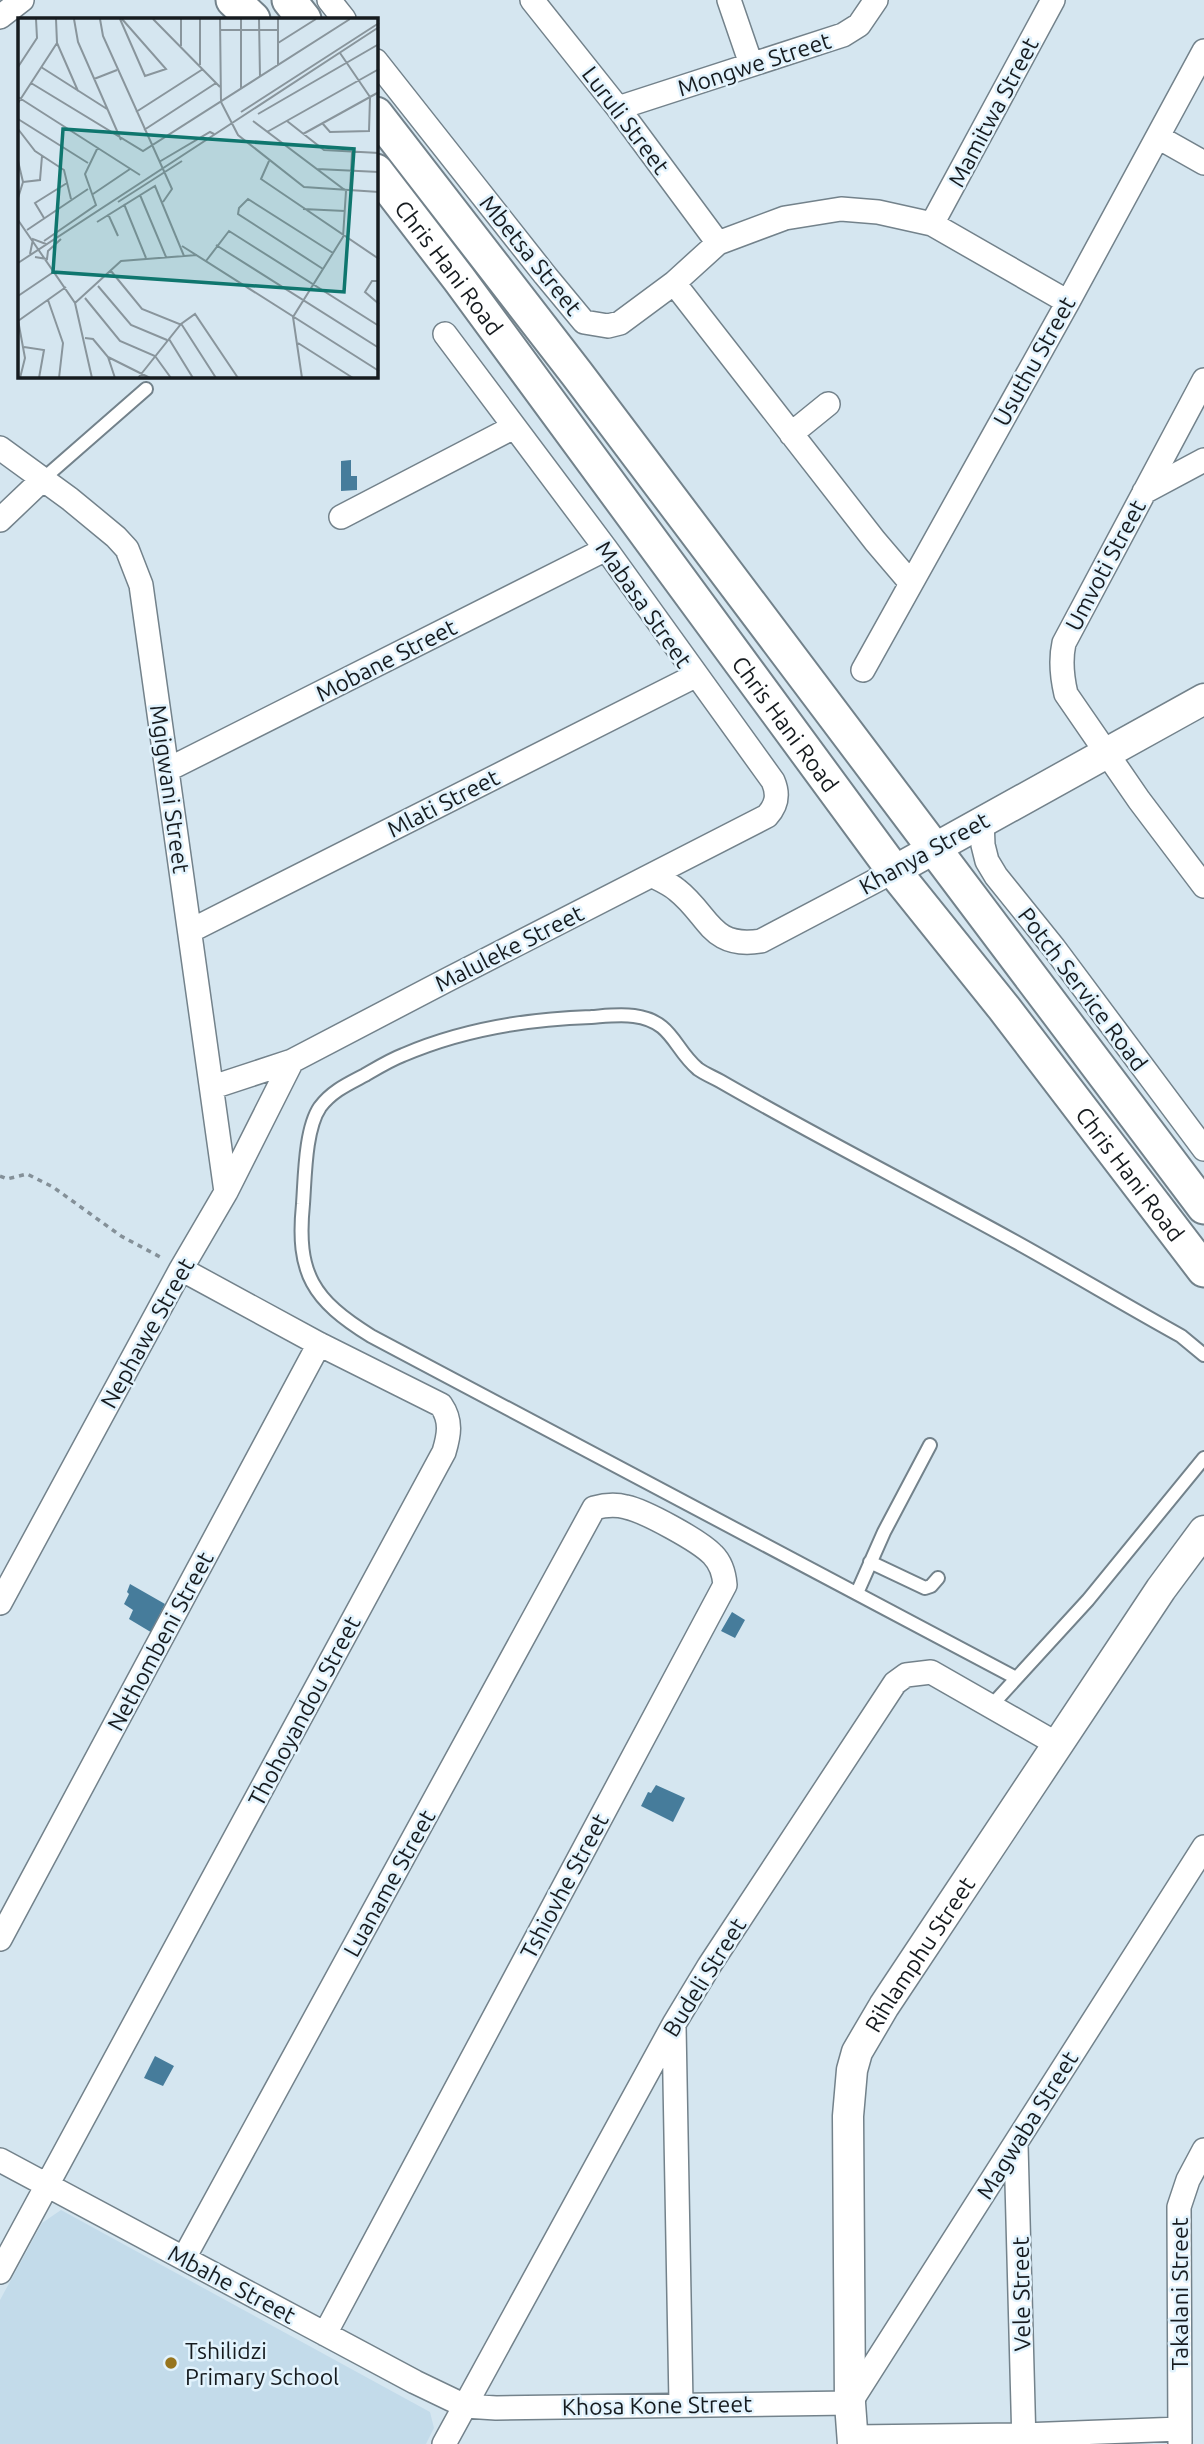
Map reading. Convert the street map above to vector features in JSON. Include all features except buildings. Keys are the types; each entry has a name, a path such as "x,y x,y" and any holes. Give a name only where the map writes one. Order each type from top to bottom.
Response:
{"main road":[{"path":"233,0 252,18"},
{"path":"245,0 259,18"},
{"path":"289,0 303,18"},
{"name":"Chris Hani Road","path":"378,117 794,662 1204,1207"},
{"name":"Chris Hani Road","path":"378,174 459,279 894,871 1004,1008 1204,1269"}],"street":[{"path":"329,0 343,18"},
{"name":"Luruli Street","path":"532,0 618,108 718,243"},
{"path":"729,0 751,64"},
{"name":"Mongwe Street","path":"618,108 852,30 859,25 876,0"},
{"name":"Mamitwa Street","path":"932,224 1054,0"},
{"name":"Usuthu Street","path":"863,670 1204,51"},
{"name":"Mbetsa Street","path":"378,64 584,321 608,326 620,323 674,283 718,243 785,218 841,209 878,212 932,224 1068,302"},
{"path":"1158,137 1204,163"},
{"path":"674,283 910,582"},
{"name":"Mabasa Street","path":"445,334 606,549 773,781"},
{"name":"Umvoti Street","path":"1204,380 1100,573 1061,654 1062,680 1066,694 1204,886"},
{"path":"791,434 828,404"},
{"path":"341,517 514,427"},
{"name":"Mgigwani Street","path":"0,448 116,537 127,549 133,562 144,604 226,1192"},
{"path":"1144,492 1204,460"},
{"path":"0,520 43,479"},
{"name":"Mobane Street","path":"167,770 606,549"},
{"name":"Mlati Street","path":"190,930 695,676"},
{"name":"Khanya Street","path":"653,876 679,891 715,933 725,939 761,942 1204,699"},
{"name":"Maluleke Street","path":"213,1087 292,1061 767,816 774,808 777,798 773,781"},
{"name":"Potch Service Road","path":"982,820 983,845 987,861 996,876 1054,948 1204,1149"},
{"name":"Nephawe Street","path":"0,1604 181,1269 226,1192 292,1061"},
{"name":"Thohoyandou Street","path":"0,2272 444,1452 449,1426 441,1405 319,1344 181,1269"},
{"name":"Nethombeni Street","path":"0,1939 319,1344"},
{"name":"Tshiovhe Street","path":"325,2334 725,1585 722,1567 706,1548 635,1509 613,1505 594,1508"},
{"name":"Luaname Street","path":"184,2258 594,1508"},
{"name":"Rihlamphu Street","path":"853,2441 850,2403 848,2116 852,2070 857,2052 884,2006 1161,1589 1204,1531"},
{"name":"Budeli Street","path":"444,2444 674,2024 895,1683 906,1675 931,1672 1058,1744"},
{"name":"Magwaba Street","path":"850,2403 1204,1847"},
{"path":"674,2024 681,2404"},
{"name":"Vele Street","path":"1016,2145 1024,2439"},
{"name":"Takalani Street","path":"1180,2437 1179,2207 1188,2180 1204,2150"},
{"name":"Mbahe Street","path":"0,2160 465,2406"},
{"name":"Khosa Kone Street","path":"465,2406 496,2408 850,2403"},
{"path":"853,2441 1180,2437"}],"lane":[{"path":"43,479 146,390"},
{"path":"1016,1678 371,1336 334,1310 314,1288 305,1268 301,1219 312,1126 319,1109 336,1090 402,1055 454,1037 575,1017 634,1016 654,1020 668,1030 699,1069 924,1194 1013,1240 1181,1336 1204,1355"},
{"path":"857,1593 884,1532 930,1445"},
{"path":"991,1706 1088,1600 1204,1458"},
{"path":"870,1562 925,1588 932,1586 938,1578"}],"path":[{"path":"0,1176 7,1179 27,1174 53,1187 121,1236 181,1269"}],"shaded area":[{"name":"Tshilidzi Primary School","path":"61,2210 430,2412 434,2428 426,2444 0,2444 0,2300 42,2223"}],"place":[{"name":"Tshilidzi Primary School","path":"171,2363"}]}
